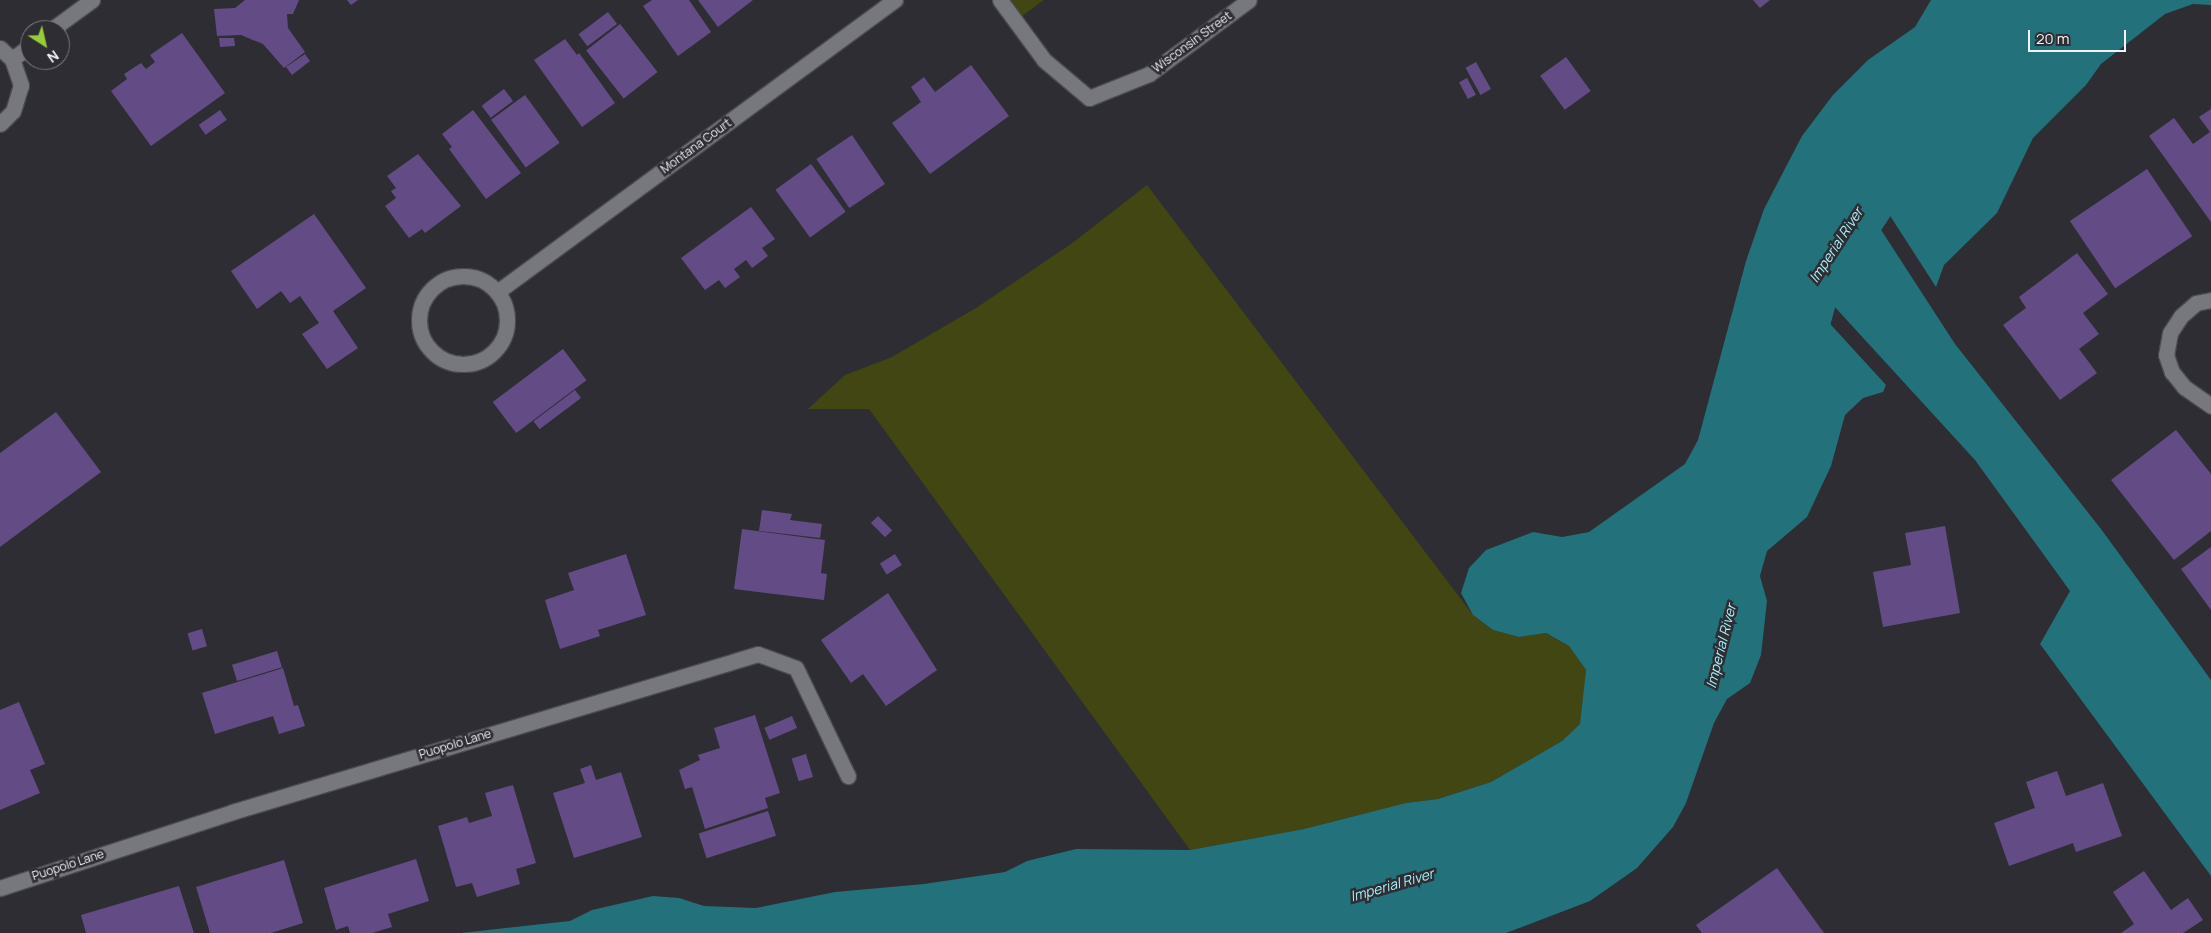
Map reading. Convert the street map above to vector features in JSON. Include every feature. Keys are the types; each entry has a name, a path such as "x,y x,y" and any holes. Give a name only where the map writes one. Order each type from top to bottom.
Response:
{"street":[{"path":"65,20 92,0"},
{"name":"Montana Court","path":"497,292 895,0"},
{"name":"Wisconsin Street","path":"1000,0 1044,60 1089,98 1149,74 1249,0"},
{"path":"0,48 12,59 20,78 19,99 13,112 0,124"},
{"path":"12,59 20,53"},
{"path":"456,277 470,277 485,282 497,292 507,317 500,344 491,354 466,364 452,363 429,348 421,335 418,320 429,292 456,277"},
{"path":"2211,300 2196,303 2181,316 2170,333 2166,355 2172,372 2184,387 2211,406"},
{"name":"Puopolo Lane","path":"0,888 232,812 758,654 796,668 848,776"}],"green space":[{"path":"1010,0 1044,0 1022,16"},
{"path":"1147,185 1473,615 1493,630 1519,637 1545,633 1569,646 1586,670 1580,724 1562,741 1491,782 1438,799 1406,803 1304,829 1190,850 869,409 808,409 845,375 892,357 976,308 1071,244"}],"water":[{"path":"1931,0 2211,0 2211,5 2193,4 2165,14 2101,64 2086,85 2033,138 1997,213 1944,265 1936,287 1876,194 1863,186 1851,192 1798,272 1795,282 1800,291 1886,385 1883,392 1863,398 1845,415 1831,466 1807,517 1767,551 1760,576 1767,601 1761,655 1750,683 1727,699 1714,723 1686,803 1673,827 1637,868 1590,901 1506,933 461,933 570,921 592,910 653,896 679,898 704,906 756,908 835,892 924,884 1005,872 1027,861 1076,849 1190,850 1304,829 1406,803 1438,799 1491,782 1562,741 1580,724 1586,670 1569,646 1546,633 1519,637 1493,630 1473,615 1461,593 1469,568 1486,550 1533,532 1562,537 1589,532 1685,464 1698,440 1746,261 1764,209 1802,136 1833,95 1868,60 1915,27"},
{"path":"1863,202 1955,344 2101,529 2211,680 2211,876 2040,644 2070,591 1975,460 1811,281"}],"building":[{"path":"245,0 299,0 293,14 287,14 288,28 305,52 284,68 263,44 241,35 217,36 214,9 235,8"},
{"path":"347,0 358,0 351,5"},
{"path":"652,0 689,0 711,32 678,56 643,6"},
{"path":"698,0 753,0 718,27"},
{"path":"1753,0 1770,0 1760,8"},
{"path":"608,12 617,24 587,46 578,34"},
{"path":"620,24 658,72 624,99 586,50"},
{"path":"182,33 225,93 151,146 111,91 127,79 124,74 141,63 146,69 155,62 150,55"},
{"path":"219,38 234,38 235,46 220,47"},
{"path":"565,39 577,55 579,53 615,103 582,127 534,60"},
{"path":"305,54 310,61 292,75 286,67"},
{"path":"1566,57 1591,91 1565,110 1540,76"},
{"path":"1476,62 1491,89 1481,95 1466,68"},
{"path":"971,65 1009,116 930,174 892,123 921,102 911,87 924,77 935,92"},
{"path":"1467,78 1476,95 1468,99 1459,82"},
{"path":"504,89 513,101 491,118 482,106"},
{"path":"525,95 560,143 526,167 491,120"},
{"path":"2211,109 2211,222 2149,136 2174,118 2193,144 2210,132 2199,117"},
{"path":"220,110 227,120 206,135 199,125"},
{"path":"473,110 521,173 486,199 449,149 452,147 442,134"},
{"path":"852,135 885,184 849,208 816,159"},
{"path":"418,154 461,206 425,233 422,229 409,238 385,206 396,198 391,191 396,188 387,176"},
{"path":"811,164 846,212 810,238 775,190"},
{"path":"2147,169 2192,236 2115,288 2070,221"},
{"path":"751,207 775,239 762,248 768,256 752,268 746,260 734,269 740,277 725,288 719,280 705,290 681,258"},
{"path":"314,214 366,288 333,311 358,348 327,369 302,334 319,323 300,296 290,303 281,291 257,309 231,271"},
{"path":"2077,253 2108,294 2083,313 2099,334 2079,349 2097,373 2060,400 2003,325 2026,308 2019,297"},
{"path":"563,349 586,380 516,433 493,402"},
{"path":"575,390 581,398 539,429 533,421"},
{"path":"56,412 101,472 0,547 0,453"},
{"path":"2176,430 2211,474 2211,531 2174,560 2111,480"},
{"path":"762,510 792,514 790,520 822,524 820,538 759,531"},
{"path":"878,516 892,530 885,537 871,523"},
{"path":"1945,526 1960,613 1883,627 1873,572 1911,565 1905,533"},
{"path":"742,529 825,540 821,573 827,574 824,600 734,589"},
{"path":"2211,547 2211,610 2181,569"},
{"path":"626,554 646,615 598,630 600,636 560,649 545,600 574,590 568,573"},
{"path":"895,554 902,565 887,575 880,564"},
{"path":"888,593 937,670 886,706 863,674 851,683 821,640"},
{"path":"202,629 207,646 193,650 188,633"},
{"path":"277,651 282,667 237,681 232,665"},
{"path":"283,668 294,706 298,705 305,726 279,734 273,716 215,734 202,693"},
{"path":"19,702 45,764 30,770 40,793 0,810 0,710"},
{"path":"755,715 780,793 765,798 768,808 705,829 692,787 685,789 679,770 700,760 698,755 720,748 714,728"},
{"path":"792,716 797,728 769,740 764,728"},
{"path":"806,754 813,777 799,781 792,758"},
{"path":"591,765 596,780 621,772 642,837 574,858 553,793 585,783 580,769"},
{"path":"2057,771 2066,796 2103,783 2122,836 2076,852 2073,843 2009,866 1994,823 2035,808 2026,782"},
{"path":"513,785 536,863 516,869 520,884 477,897 472,883 456,887 438,826 467,817 469,823 492,816 485,793"},
{"path":"768,811 776,836 707,858 699,834"},
{"path":"416,859 429,901 388,914 392,927 372,933 350,933 348,926 336,930 324,888"},
{"path":"284,860 303,923 271,933 210,933 196,887"},
{"path":"1777,868 1824,933 1702,933 1696,925"},
{"path":"2144,871 2171,910 2188,898 2203,920 2183,933 2121,933 2134,924 2113,892"},
{"path":"179,886 194,933 86,933 81,915"}],"waterway":[{"name":"Imperial River","path":"1785,377 1811,281 1989,14 2009,0"}]}
